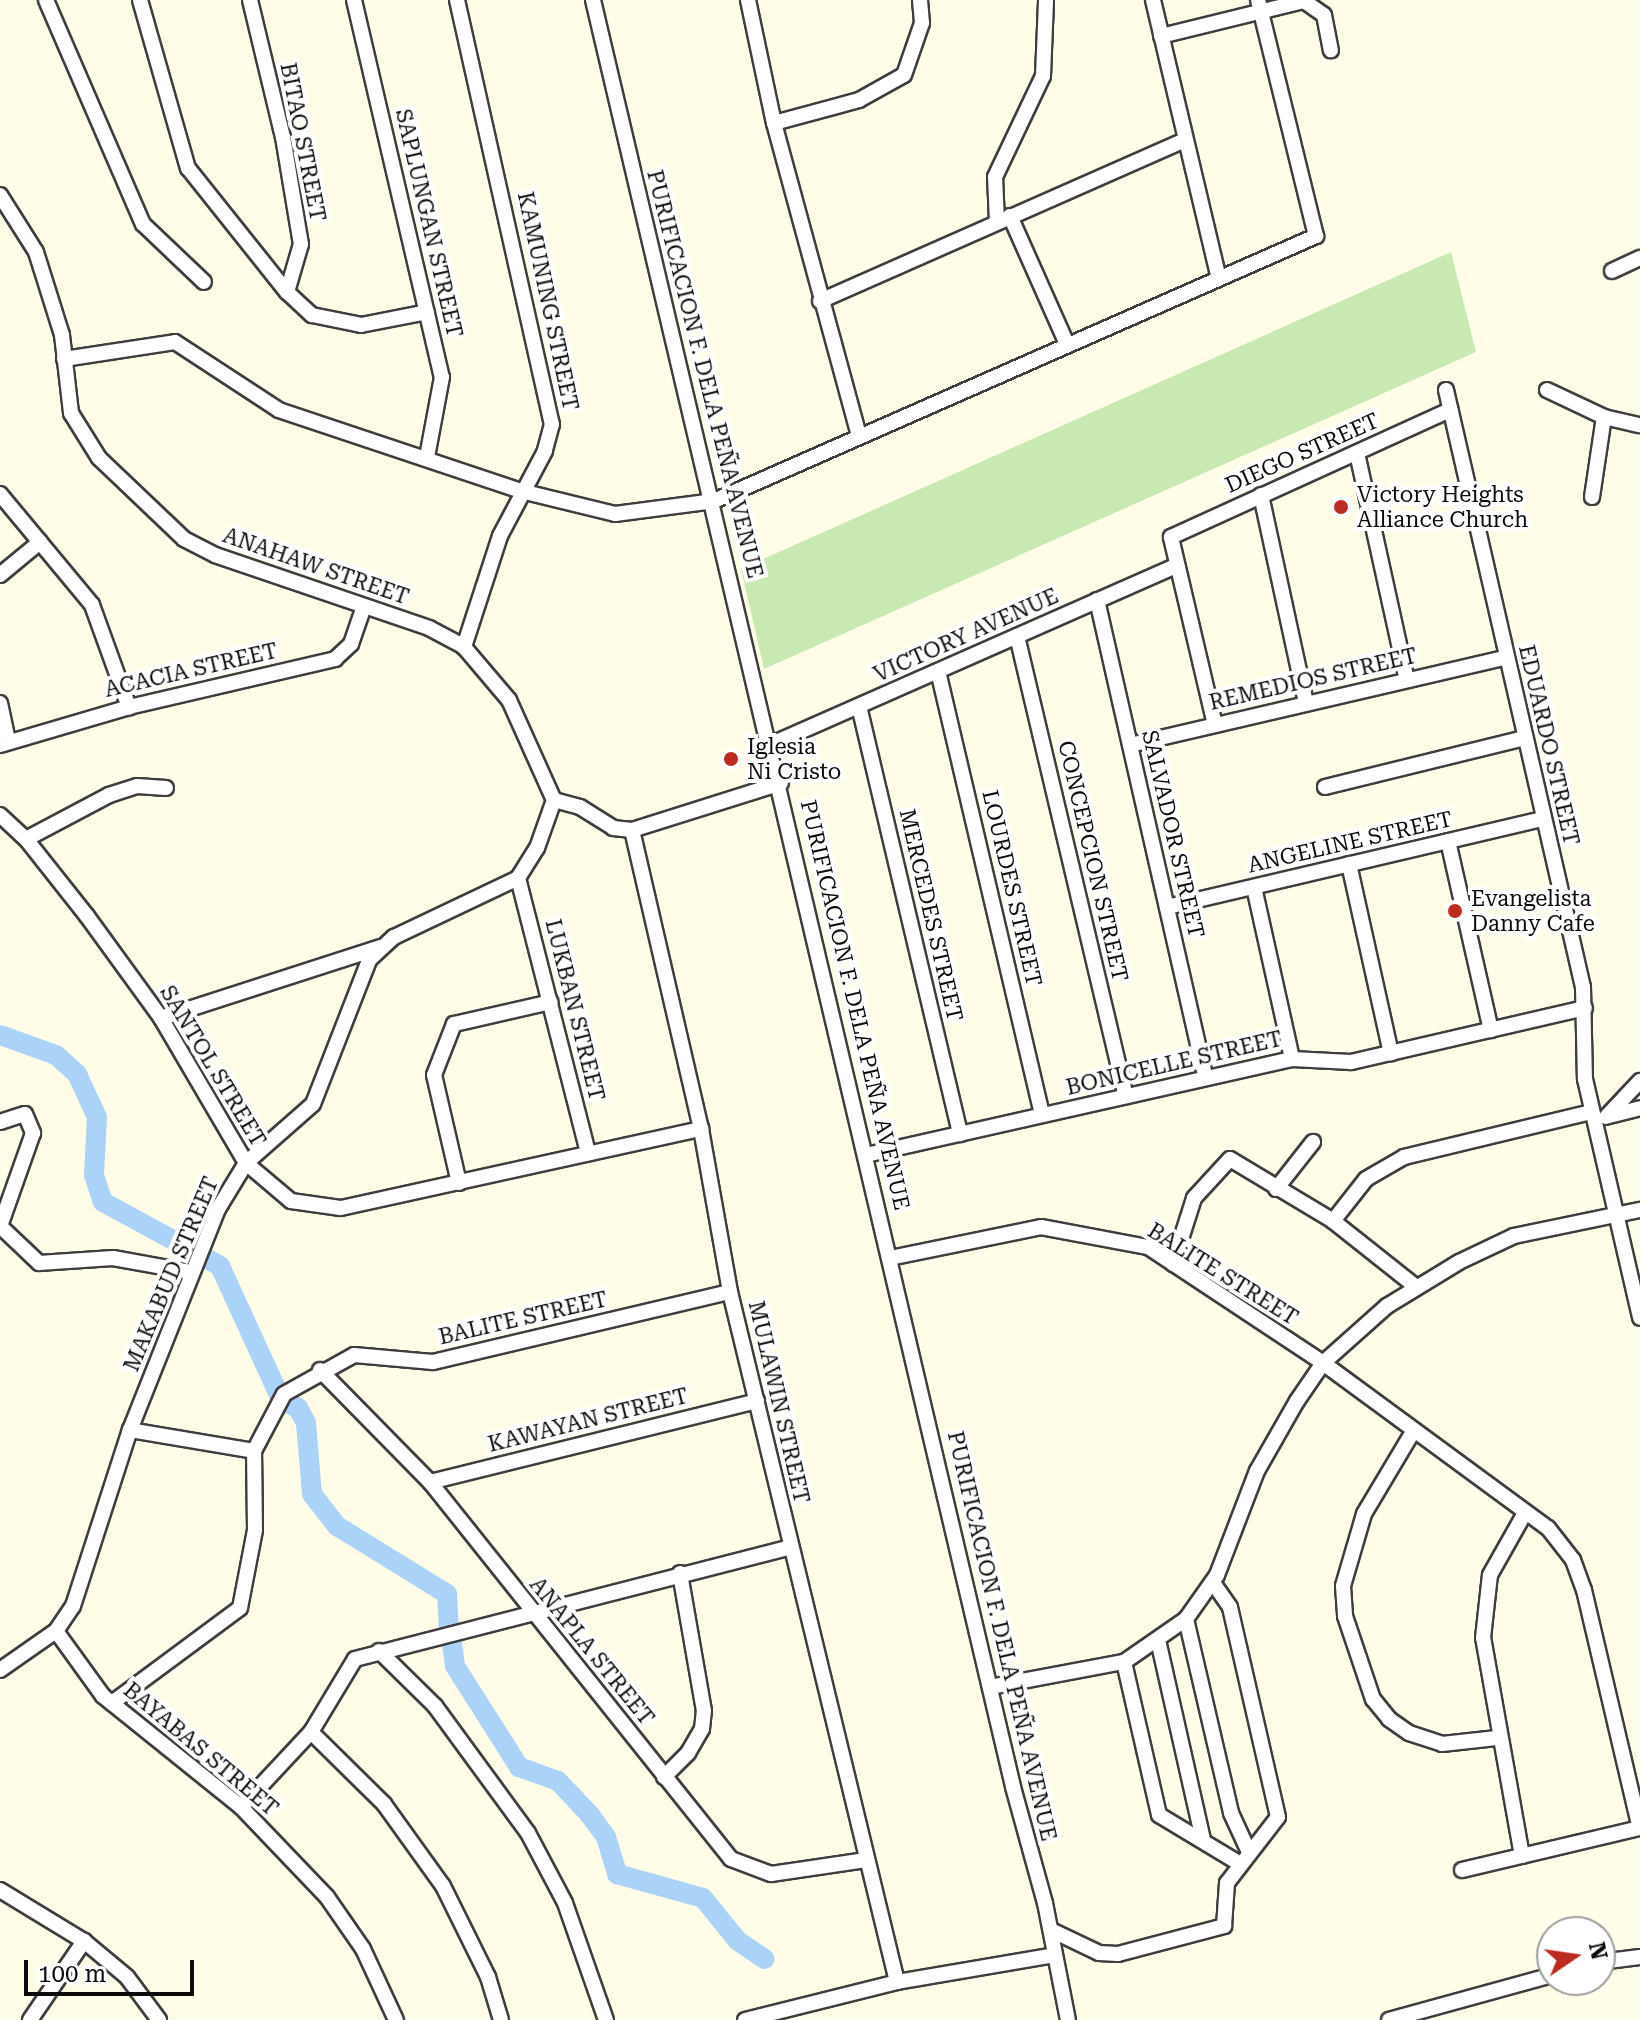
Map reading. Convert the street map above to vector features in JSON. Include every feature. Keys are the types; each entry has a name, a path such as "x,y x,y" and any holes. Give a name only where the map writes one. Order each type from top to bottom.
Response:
{"street":[{"path":"46,0 143,224 204,282"},
{"path":"140,0 188,168 287,292 312,315 361,325 427,312"},
{"name":"BITAO STREET","path":"250,0 283,137 301,244 287,292"},
{"name":"SAPLUNGAN STREET","path":"354,0 443,388 427,457"},
{"name":"KAMUNING STREET","path":"457,0 552,409 545,451 521,491 500,536 464,647"},
{"name":"PURIFICACION F. DELA PEÑA AVENUE","path":"593,0 772,744 990,1687 1051,1930 1068,2020"},
{"path":"748,0 774,123 820,301 859,435"},
{"path":"774,123 859,100 897,80 918,41 920,0"},
{"path":"1046,0 1043,76 995,177 1004,219 1066,342"},
{"path":"1153,0 1218,276"},
{"path":"1161,36 1260,5 1292,1 1315,5 1328,22 1331,50"},
{"path":"64,359 175,342 279,410 427,457 521,491 615,514 714,501 1066,342 1316,236 1260,5"},
{"path":"820,301 1185,140"},
{"name":"ANAHAW STREET","path":"2,202 36,252 51,291 71,413 83,441 184,539 237,564 429,628 464,647 509,700 554,800"},
{"path":"1612,271 1640,258"},
{"name":"EDUARDO STREET","path":"1446,390 1585,1008 1583,1056 1640,1318"},
{"path":"1547,390 1604,417 1640,425"},
{"name":"DIEGO STREET","path":"1177,565 1171,537 1450,410"},
{"path":"1592,497 1604,417"},
{"path":"1357,453 1407,680"},
{"path":"0,494 92,605 129,707"},
{"path":"1261,495 1306,703"},
{"path":"0,575 40,542"},
{"path":"1177,565 1215,725"},
{"name":"VICTORY AVENUE","path":"772,744 1177,565"},
{"name":"SALVADOR STREET","path":"1097,600 1206,1078"},
{"name":"ACACIA STREET","path":"4,742 129,707 335,659 351,644 364,607"},
{"name":"CONCEPCION STREET","path":"1017,636 1126,1096"},
{"name":"REMEDIOS STREET","path":"1130,745 1507,657"},
{"name":"LOURDES STREET","path":"938,671 1042,1115"},
{"path":"0,703 4,742"},
{"name":"MERCEDES STREET","path":"859,706 960,1134"},
{"path":"1325,787 1525,738"},
{"path":"518,878 537,848 554,800 580,807 613,828 632,830 781,783"},
{"path":"26,839 109,795 137,786 166,788"},
{"name":"SANTOL STREET","path":"0,815 26,839 161,1018 246,1163 270,1189 314,1208 341,1208 701,1129"},
{"name":"ANGELINE STREET","path":"1167,907 1543,819"},
{"name":"MULAWIN STREET","path":"632,830 701,1129 730,1292 897,1982"},
{"path":"1448,841 1491,1030"},
{"path":"1349,864 1391,1053"},
{"name":"MAKABUD STREET","path":"0,1670 56,1631 73,1606 130,1430 190,1272 225,1194 246,1163 313,1104 360,976 381,947 518,878"},
{"name":"LUKBAN STREET","path":"518,878 588,1153"},
{"path":"1254,887 1292,1059"},
{"path":"161,1018 381,947"},
{"path":"459,1183 434,1075 454,1024 551,1002"},
{"name":"BONICELLE STREET","path":"866,1155 1292,1059 1342,1063 1585,1008"},
{"path":"1598,1118 1640,1081"},
{"path":"1333,1221 1366,1179 1404,1157 1640,1108"},
{"path":"0,1122 25,1114 33,1133 0,1226 39,1263 113,1258 190,1272"},
{"path":"1276,1189 1313,1142"},
{"path":"1173,1264 1194,1198 1230,1159 1333,1221 1415,1286"},
{"path":"990,1687 1124,1662 1186,1619 1213,1583 1257,1471 1323,1363 1415,1286 1514,1236 1640,1210"},
{"name":"BALITE STREET","path":"890,1258 1041,1227 1124,1239 1173,1264 1323,1363 1525,1513"},
{"name":"BALITE STREET","path":"112,1703 240,1608 255,1530 254,1451 284,1394 320,1370 354,1355 433,1362 730,1292"},
{"name":"ANAPLA STREET","path":"320,1370 430,1482 731,1859 771,1874 866,1860"},
{"name":"KAWAYAN STREET","path":"430,1482 757,1401"},
{"path":"130,1430 254,1451"},
{"path":"1414,1430 1364,1514 1343,1586 1345,1616 1373,1699 1389,1719 1409,1733 1442,1744 1497,1738"},
{"path":"1462,1870 1522,1856 1640,1828 1573,1560 1560,1539 1525,1513 1490,1575 1483,1638 1497,1738 1522,1856"},
{"path":"241,1807 311,1732 355,1659 790,1547"},
{"path":"664,1777 688,1753 702,1729 704,1711 680,1573"},
{"path":"1051,1930 1099,1953 1118,1954 1224,1926 1223,1900 1239,1863 1278,1817 1230,1607 1213,1583"},
{"path":"1186,1619 1231,1813 1248,1850"},
{"name":"BAYABAS STREET","path":"56,1631 112,1703 241,1807 327,1897 363,1949 396,2020"},
{"path":"1158,1640 1203,1840"},
{"path":"379,1651 445,1719 528,1833 565,1903 606,2020"},
{"path":"1124,1662 1159,1815 1239,1863"},
{"path":"311,1732 384,1804 443,1886 488,1977 501,2020"},
{"path":"0,1890 84,1941 127,1977 159,2020"},
{"path":"30,2020 84,1941"},
{"path":"745,2020 897,1982 1055,1955"},
{"path":"1616,1960 1640,1957"},
{"path":"1389,2020 1420,2016 1536,1980"}],"green space":[{"path":"1451,252 1476,352 764,669 741,569"}],"waterway":[{"path":"0,1035 56,1055 77,1074 97,1117 94,1175 103,1202 197,1253"},
{"path":"206,1258 220,1266 279,1395"},
{"path":"284,1401 298,1408 306,1423 312,1494 337,1526 447,1594 449,1627"},
{"path":"452,1644 455,1666 519,1767 558,1781 590,1815 606,1837 617,1874 703,1898 738,1941 765,1959"}],"place":[{"name":"Victory Heights Alliance Church","path":"1341,507"},
{"name":"Iglesia Ni Cristo","path":"731,759"},
{"name":"Evangelista Danny Cafe","path":"1455,911"}]}
